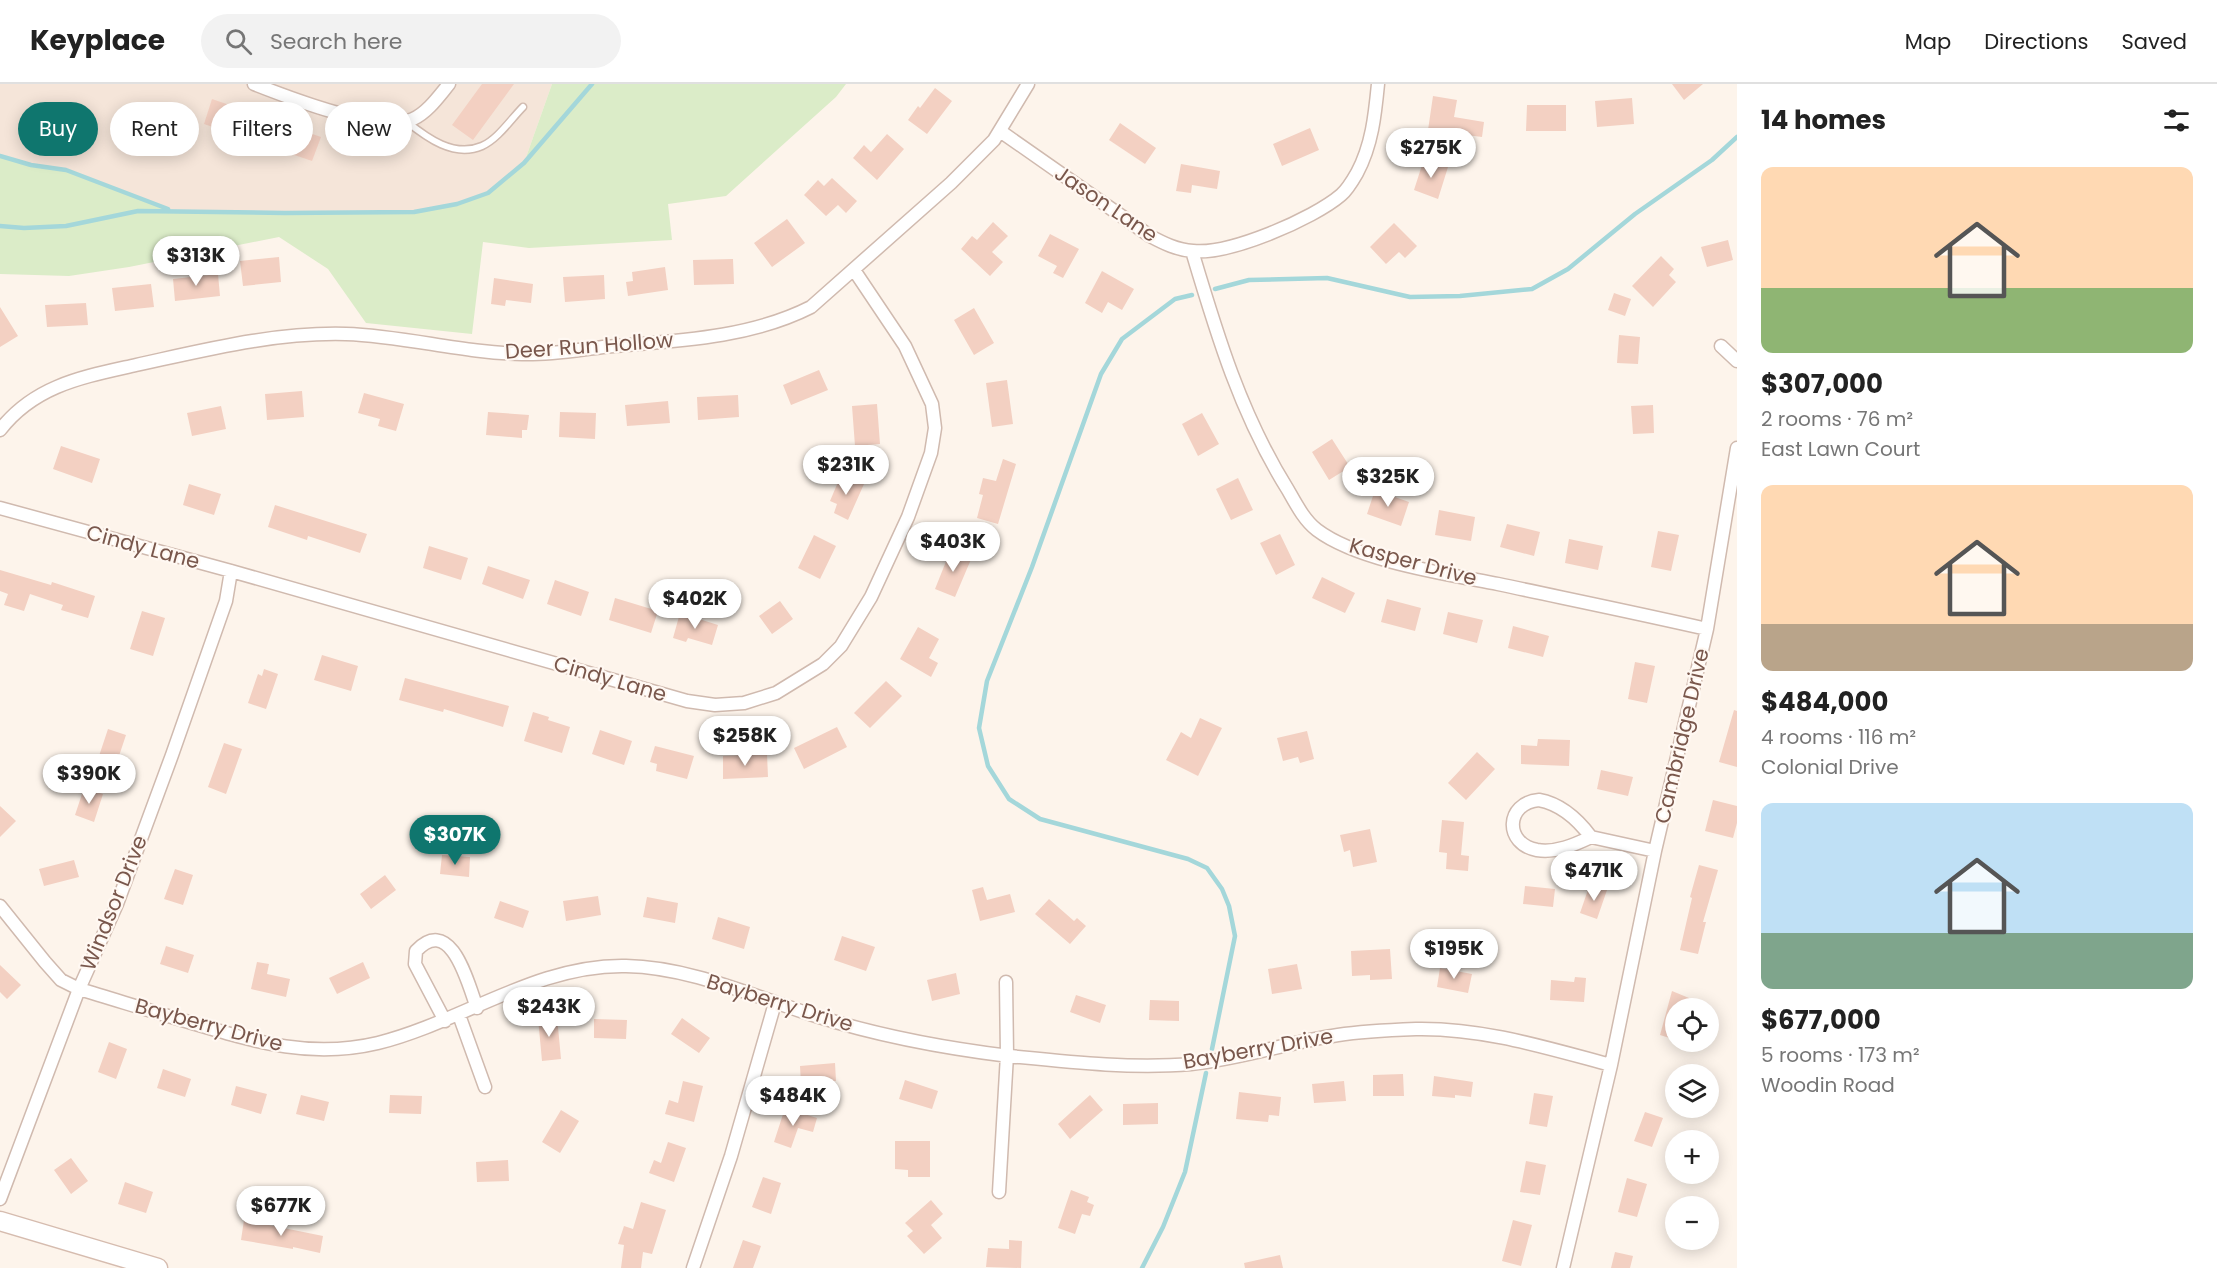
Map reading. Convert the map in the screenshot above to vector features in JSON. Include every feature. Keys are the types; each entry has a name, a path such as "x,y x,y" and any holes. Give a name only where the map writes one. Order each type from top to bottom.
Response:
{"street":[{"path":"254,84 325,110"},
{"path":"412,118 423,113 449,84"},
{"name":"Deer Run Hollow","path":"0,430 17,411 46,390 122,368 234,344 307,335 347,334 523,354 676,341 752,329 788,319 811,307 951,183 1000,131 1028,84"},
{"name":"Jason Lane","path":"1000,131 1150,236 1168,246 1192,251 1215,251 1257,238 1321,209 1342,194 1357,174 1368,147 1378,84"},
{"name":"Kasper Drive","path":"1192,251 1223,352 1244,408 1266,455 1304,515 1317,529 1342,544 1367,554 1428,570 1707,629"},
{"name":"Cindy Lane","path":"0,508 231,571 687,701 715,705 744,702 776,693 823,664 841,645 870,597 908,517 931,453 935,428 932,404 905,345 854,270"},
{"path":"1721,346 1737,361"},
{"name":"Cambridge Drive","path":"1563,1268 1611,1065 1655,851 1707,629 1737,448"},
{"name":"Windsor Drive","path":"0,1199 79,989 117,904 172,755 226,601 231,571"},
{"path":"1591,837 1576,820 1548,802 1528,801 1519,807 1514,815 1515,836 1521,844 1536,850 1560,849 1591,837 1655,851"},
{"name":"Bayberry Drive","path":"0,906 61,980 79,989 257,1043 314,1050 341,1050 380,1042 445,1021 564,972 622,965 655,967 687,974 822,1018 924,1044 1007,1055 1110,1065 1190,1064 1264,1052 1338,1035 1420,1029 1470,1032 1515,1039 1611,1065"},
{"path":"445,1021 416,964 416,951 426,942 435,939 448,944 461,966 477,1008"},
{"path":"999,1192 1007,1055 1006,982"},
{"path":"693,1268 731,1156 775,1003"},
{"path":"459,1015 485,1087"},
{"path":"0,1221 158,1268"}],"lane":[{"path":"412,125 438,144 466,149 483,146 523,107"}],"shaded area":[{"path":"0,84 552,84 524,163 488,193 457,204 414,212 172,211 66,170 31,165 0,156"}],"green space":[{"path":"552,84 846,84 836,97 726,196 668,204 672,240 529,248 483,242 472,334 366,323 328,269 279,237 129,267 69,276 0,274 0,156 31,165 66,170 172,211 414,212 457,204 488,193 524,163"}],"building":[{"path":"482,84 514,84 473,140 452,125"},
{"path":"1672,84 1703,84 1684,100"},
{"path":"935,88 952,101 927,134 908,120"},
{"path":"1433,96 1457,100 1454,117 1484,122 1482,137 1428,130"},
{"path":"1632,98 1634,124 1597,127 1595,101"},
{"path":"211,102 211,126 204,124"},
{"path":"1527,105 1566,105 1566,131 1526,131"},
{"path":"1120,123 1156,148 1145,164 1109,140"},
{"path":"1310,128 1319,150 1282,166 1273,144"},
{"path":"313,134 321,137 312,161 297,156 313,156"},
{"path":"887,134 904,149 877,180 853,158 864,145 871,152"},
{"path":"1424,159 1448,167 1438,199 1414,190"},
{"path":"1181,164 1220,171 1217,189 1192,185 1191,193 1176,191"},
{"path":"832,178 857,201 846,213 838,205 826,216 804,195 818,180 824,186"},
{"path":"787,219 805,243 772,267 754,243"},
{"path":"993,222 1008,236 992,252 1003,262 990,276 961,249 972,236 977,240"},
{"path":"1394,223 1417,246 1405,258 1399,252 1386,264 1370,247"},
{"path":"1050,234 1079,249 1063,278 1053,273 1057,266 1038,256"},
{"path":"1728,240 1733,260 1707,267 1701,247"},
{"path":"1661,256 1674,269 1669,275 1676,282 1653,307 1632,286"},
{"path":"279,257 281,282 243,286 240,261"},
{"path":"733,259 734,284 694,285 693,260"},
{"path":"665,267 668,290 628,296 626,282 633,281 632,272"},
{"path":"1102,271 1134,289 1122,310 1108,302 1102,313 1085,303"},
{"path":"218,274 220,296 175,301 173,279"},
{"path":"604,275 605,299 565,302 563,277"},
{"path":"494,278 533,284 531,303 506,300 505,306 491,304"},
{"path":"151,284 154,307 115,311 112,288"},
{"path":"1614,293 1631,299 1625,316 1608,310"},
{"path":"86,303 88,325 47,327 45,305"},
{"path":"0,307 18,336 0,347"},
{"path":"974,308 994,343 974,355 954,320"},
{"path":"1619,335 1640,337 1638,364 1617,363"},
{"path":"819,370 828,390 791,405 783,385"},
{"path":"1007,380 1013,424 992,427 986,383"},
{"path":"302,391 304,417 267,420 265,394"},
{"path":"364,393 404,404 396,431 378,426 380,419 358,413"},
{"path":"738,395 739,417 698,420 697,397"},
{"path":"668,401 670,423 627,426 625,405"},
{"path":"877,404 880,444 855,446 852,406"},
{"path":"1653,405 1654,433 1633,434 1631,406"},
{"path":"221,406 226,429 192,436 187,413"},
{"path":"488,412 529,415 527,430 522,430 522,438 486,435"},
{"path":"560,412 596,413 595,439 559,437"},
{"path":"1202,413 1219,444 1198,456 1182,424"},
{"path":"1332,439 1350,467 1329,480 1312,452"},
{"path":"61,446 100,459 92,483 53,469"},
{"path":"1003,459 1016,464 998,524 977,518 983,495 979,494 983,478 996,481"},
{"path":"841,475 864,484 848,520 834,513 837,504 830,501"},
{"path":"1238,478 1253,510 1231,520 1216,489"},
{"path":"189,484 221,494 214,515 183,505"},
{"path":"1375,490 1409,502 1401,526 1367,514"},
{"path":"275,505 367,534 360,553 308,536 307,540 268,527"},
{"path":"1439,510 1475,517 1471,541 1435,535"},
{"path":"1507,524 1540,532 1534,556 1500,547"},
{"path":"1658,531 1679,535 1671,571 1651,567"},
{"path":"1280,534 1295,565 1276,575 1260,543"},
{"path":"814,535 836,546 820,579 798,568"},
{"path":"1569,539 1603,546 1598,570 1565,563"},
{"path":"429,546 468,558 461,580 423,568"},
{"path":"951,549 972,557 955,597 935,589"},
{"path":"488,566 530,580 523,599 482,584"},
{"path":"0,570 51,585 52,582 95,596 88,618 61,610 63,605 30,594 24,611 4,605 8,594 0,591"},
{"path":"1322,577 1355,593 1345,613 1312,598"},
{"path":"555,580 589,592 581,616 547,604"},
{"path":"615,598 658,611 651,633 609,620"},
{"path":"1387,599 1421,608 1415,631 1381,622"},
{"path":"780,601 793,619 772,634 759,616"},
{"path":"142,611 165,618 153,656 130,649"},
{"path":"1448,612 1483,620 1477,643 1443,634"},
{"path":"680,613 718,625 712,645 688,638 686,642 673,638"},
{"path":"1513,626 1549,636 1543,657 1508,648"},
{"path":"918,627 939,639 929,658 938,663 931,677 900,659"},
{"path":"322,655 358,666 351,691 314,680"},
{"path":"1635,662 1655,666 1647,703 1628,699"},
{"path":"264,669 278,674 266,709 248,703 258,674 262,676"},
{"path":"405,678 509,706 503,727 444,709 443,712 399,700"},
{"path":"886,681 902,696 870,728 854,713"},
{"path":"1734,710 1737,711 1737,767 1719,762"},
{"path":"533,712 570,727 562,753 524,741"},
{"path":"1200,718 1222,728 1198,776 1166,760 1181,732 1191,738"},
{"path":"837,727 847,747 804,769 794,748"},
{"path":"108,729 126,735 116,765 98,759"},
{"path":"600,730 632,741 624,765 592,754"},
{"path":"1307,731 1314,759 1300,763 1298,757 1283,761 1277,738"},
{"path":"1538,739 1570,740 1569,766 1521,764 1521,745 1537,746"},
{"path":"224,743 242,749 226,794 208,787"},
{"path":"655,746 694,756 687,779 656,771 657,764 650,762"},
{"path":"1477,752 1495,769 1466,800 1448,783"},
{"path":"767,754 768,777 723,779 723,756"},
{"path":"1601,770 1633,777 1628,796 1597,789"},
{"path":"84,788 103,794 94,822 75,815"},
{"path":"1713,800 1737,806 1737,823 1733,838 1705,831"},
{"path":"0,806 16,821 0,837"},
{"path":"1442,820 1464,822 1461,855 1469,856 1468,871 1446,869 1447,853 1439,852"},
{"path":"1370,829 1377,862 1353,867 1350,850 1344,852 1340,835"},
{"path":"442,855 470,857 469,877 440,874"},
{"path":"74,860 79,877 44,886 39,869"},
{"path":"1699,865 1718,870 1703,922 1706,922 1698,954 1680,950 1692,898 1690,897"},
{"path":"175,869 193,875 183,905 164,899"},
{"path":"385,875 396,890 371,909 360,894"},
{"path":"1590,884 1607,890 1597,919 1580,913"},
{"path":"1525,886 1555,889 1553,907 1523,904"},
{"path":"983,887 987,900 1010,894 1015,912 980,921 972,890"},
{"path":"598,896 601,915 566,921 563,901"},
{"path":"647,897 678,903 675,923 643,917"},
{"path":"1049,899 1074,921 1077,918 1086,926 1070,944 1035,914"},
{"path":"500,901 529,911 523,928 494,918"},
{"path":"718,917 750,927 744,949 712,939"},
{"path":"842,936 875,947 866,971 834,960"},
{"path":"166,946 194,955 188,973 160,964"},
{"path":"1390,949 1392,979 1370,980 1370,975 1352,976 1351,951"},
{"path":"257,962 269,964 267,974 290,979 286,997 251,989"},
{"path":"363,962 370,978 337,994 329,978"},
{"path":"1297,964 1302,989 1272,994 1268,969"},
{"path":"0,965 21,985 7,999 0,992"},
{"path":"1440,968 1472,974 1468,993 1437,987"},
{"path":"956,973 960,994 932,1001 927,980"},
{"path":"1575,977 1586,978 1584,1002 1550,1000 1551,980 1574,982"},
{"path":"1672,991 1689,998 1670,998"},
{"path":"1076,995 1106,1005 1100,1023 1070,1012"},
{"path":"1150,1000 1179,1001 1179,1021 1149,1020"},
{"path":"557,1016 561,1059 542,1061 538,1018"},
{"path":"1665,1017 1665,1037 1660,1035"},
{"path":"682,1018 710,1038 699,1053 671,1034"},
{"path":"594,1019 627,1020 626,1039 594,1038"},
{"path":"109,1042 127,1049 116,1079 98,1072"},
{"path":"835,1063 836,1081 801,1084 800,1066"},
{"path":"163,1069 191,1079 185,1097 157,1088"},
{"path":"1403,1074 1404,1096 1373,1096 1373,1075"},
{"path":"1434,1076 1473,1082 1471,1097 1432,1096"},
{"path":"905,1080 938,1091 932,1109 899,1099"},
{"path":"683,1081 703,1086 694,1122 665,1114 669,1100 678,1103"},
{"path":"1344,1081 1346,1101 1314,1103 1312,1084"},
{"path":"236,1086 267,1094 261,1114 231,1105"},
{"path":"1239,1092 1281,1097 1279,1116 1269,1115 1268,1122 1236,1119"},
{"path":"1534,1093 1553,1096 1547,1127 1529,1124"},
{"path":"301,1095 329,1102 324,1121 296,1114"},
{"path":"390,1095 422,1096 421,1114 389,1113"},
{"path":"1090,1095 1103,1110 1070,1139 1058,1124"},
{"path":"1158,1103 1158,1124 1123,1125 1123,1104"},
{"path":"785,1108 817,1118 813,1132 798,1128 791,1148 774,1142"},
{"path":"561,1110 579,1121 560,1153 542,1142"},
{"path":"1645,1112 1663,1118 1652,1147 1634,1141"},
{"path":"895,1141 930,1141 930,1177 908,1177 908,1170 895,1169"},
{"path":"668,1142 686,1148 674,1182 649,1173 654,1160 661,1163"},
{"path":"71,1158 88,1181 71,1194 54,1170"},
{"path":"508,1160 509,1181 477,1182 476,1162"},
{"path":"1526,1161 1546,1165 1540,1195 1520,1192"},
{"path":"763,1177 781,1183 771,1214 752,1207"},
{"path":"1627,1178 1647,1184 1637,1217 1618,1212"},
{"path":"125,1182 153,1192 146,1213 118,1204"},
{"path":"1071,1190 1089,1197 1087,1202 1094,1205 1090,1216 1082,1214 1075,1234 1058,1228"},
{"path":"931,1200 943,1214 931,1225 942,1238 924,1254 907,1236 913,1231 905,1223"},
{"path":"641,1202 666,1210 652,1254 643,1252 641,1268 621,1268 624,1245 618,1244 624,1226 633,1229"},
{"path":"244,1220 323,1236 320,1253 241,1240"},
{"path":"1513,1220 1532,1225 1521,1266 1502,1261"},
{"path":"743,1240 761,1246 753,1268 733,1268"},
{"path":"1009,1240 1022,1241 1021,1268 986,1267 988,1248 1009,1249"},
{"path":"1615,1252 1633,1256 1630,1268 1611,1268"},
{"path":"1280,1255 1283,1268 1245,1268 1244,1263"}],"waterway":[{"path":"0,226 24,228 66,226 138,211 414,212 457,204 488,193 524,163 592,84"},
{"path":"1215,289 1249,280 1327,278 1410,297 1460,296 1532,289 1568,269 1635,214 1712,160 1737,137"},
{"path":"0,156 31,165 66,170 168,209"},
{"path":"1192,295 1175,299 1122,339 1101,374 1032,567 987,681 979,728 988,766 1009,799 1040,819 1188,859 1207,868 1222,889 1229,906 1235,936 1212,1049"},
{"path":"1142,1268 1163,1227 1185,1172 1206,1073"}]}
